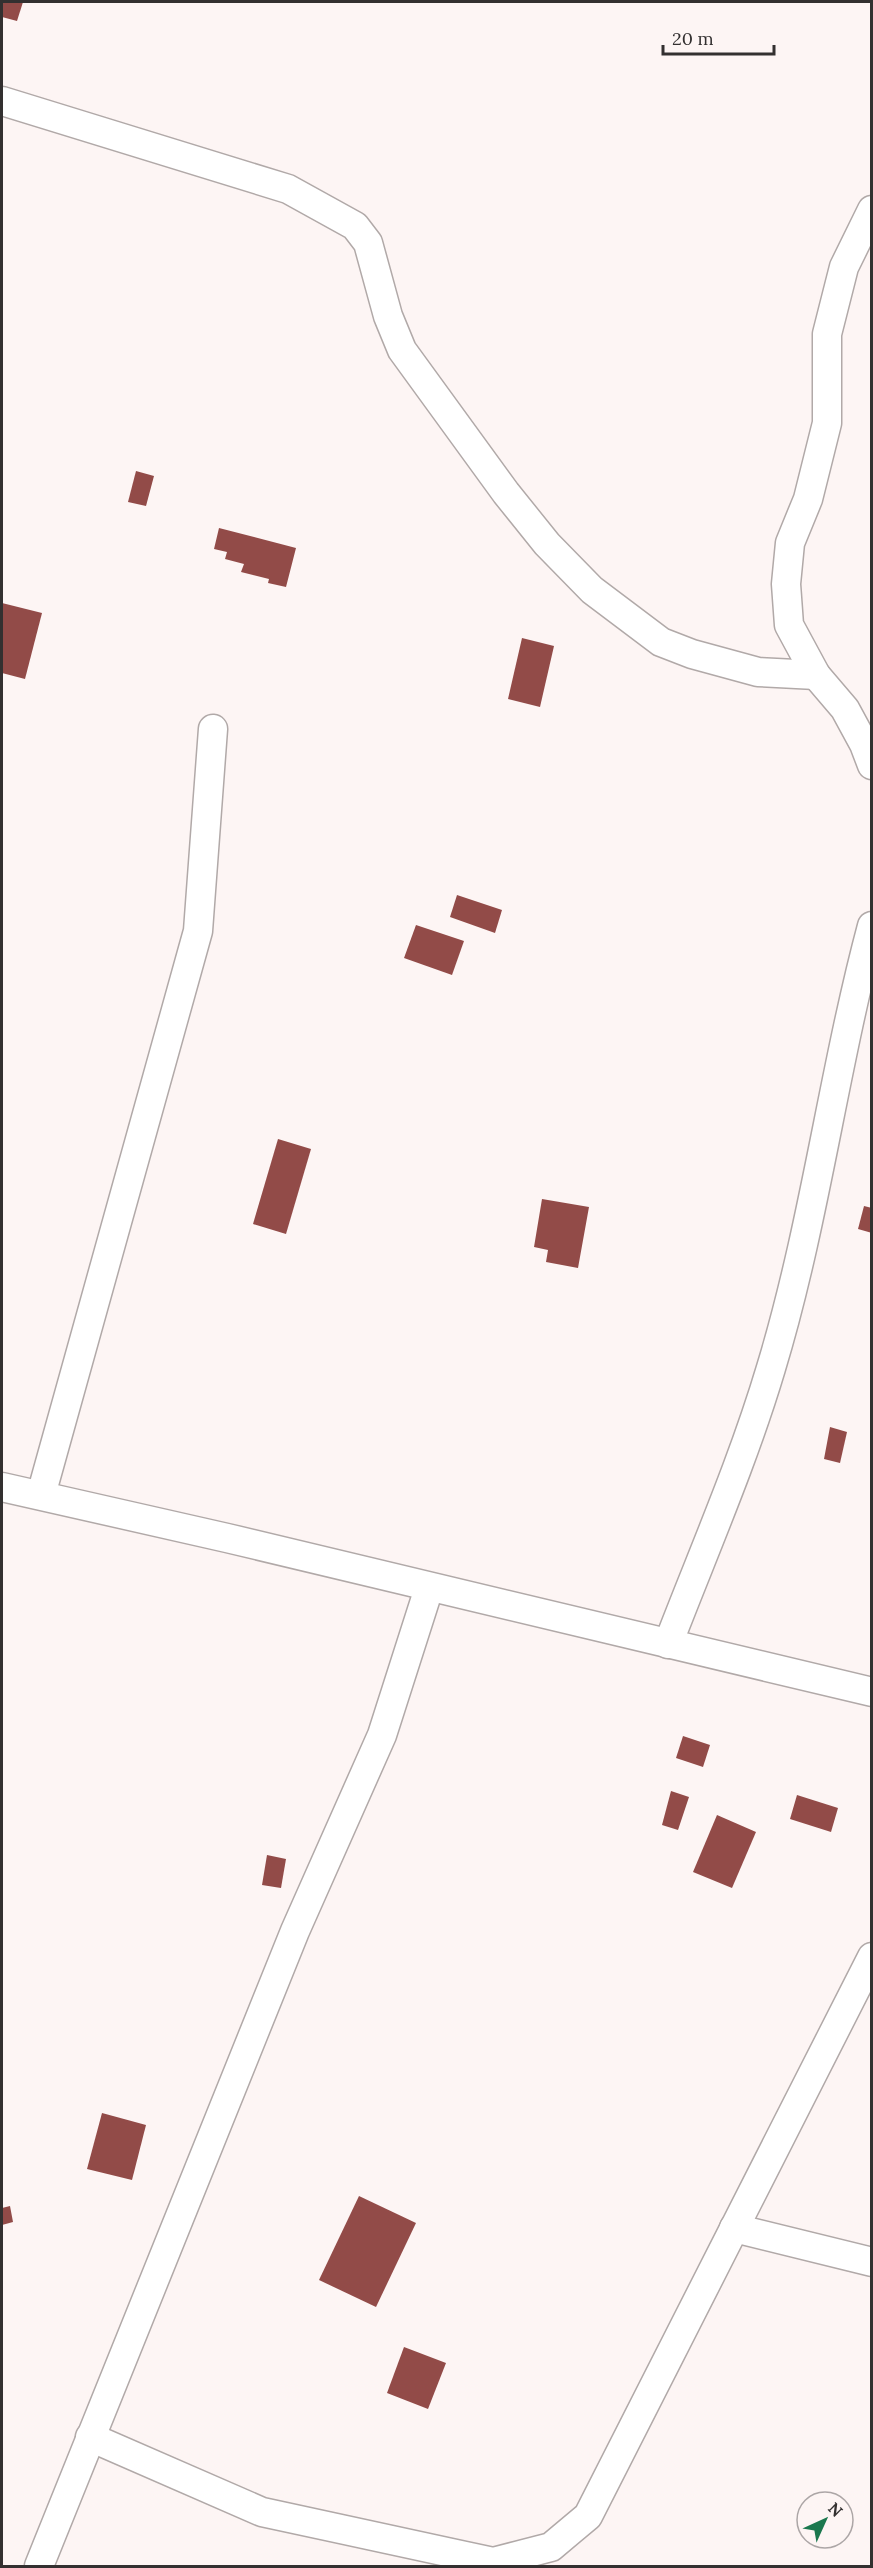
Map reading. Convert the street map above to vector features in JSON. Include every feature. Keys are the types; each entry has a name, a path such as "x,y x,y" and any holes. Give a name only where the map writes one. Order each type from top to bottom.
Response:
{"street":[{"path":"2,101 288,189 355,226 368,243 388,316 402,350 506,493 547,544 592,590 661,642 693,654 758,672 816,675"},
{"path":"872,210 844,267 827,334 827,423 808,499 790,543 786,584 789,625 816,675 845,710 864,744 872,765"},
{"path":"41,1495 198,931 213,729"},
{"path":"668,1644 741,1455 771,1368 802,1250 858,977 872,926"},
{"path":"2,1487 872,1692"},
{"path":"39,2566 295,1931 382,1734 429,1588"},
{"path":"90,2437 262,2512 493,2562 551,2547 588,2516 872,1957"},
{"path":"734,2228 872,2262"}],"building":[{"path":"2,2 23,2 17,21 2,17"},
{"path":"136,471 154,476 146,506 128,502"},
{"path":"219,528 296,548 286,587 268,583 269,579 241,572 244,564 225,559 227,552 214,549"},
{"path":"2,603 42,613 25,679 2,673"},
{"path":"522,638 554,646 540,707 508,699"},
{"path":"457,895 502,910 495,933 450,917"},
{"path":"416,925 464,941 452,975 404,958"},
{"path":"278,1139 311,1149 286,1234 253,1224"},
{"path":"542,1199 589,1207 578,1268 546,1262 548,1250 534,1247"},
{"path":"864,1206 872,1208 872,1233 858,1229"},
{"path":"830,1427 847,1432 840,1463 824,1459"},
{"path":"683,1736 710,1745 703,1767 676,1758"},
{"path":"671,1791 689,1797 678,1830 662,1825"},
{"path":"797,1795 838,1808 831,1832 790,1819"},
{"path":"717,1815 756,1832 732,1888 693,1872"},
{"path":"267,1855 286,1859 281,1888 262,1885"},
{"path":"102,2113 146,2125 132,2180 87,2169"},
{"path":"359,2196 416,2223 376,2307 319,2280"},
{"path":"10,2206 13,2222 2,2225 2,2208"},
{"path":"404,2347 446,2363 428,2409 387,2393"}]}
